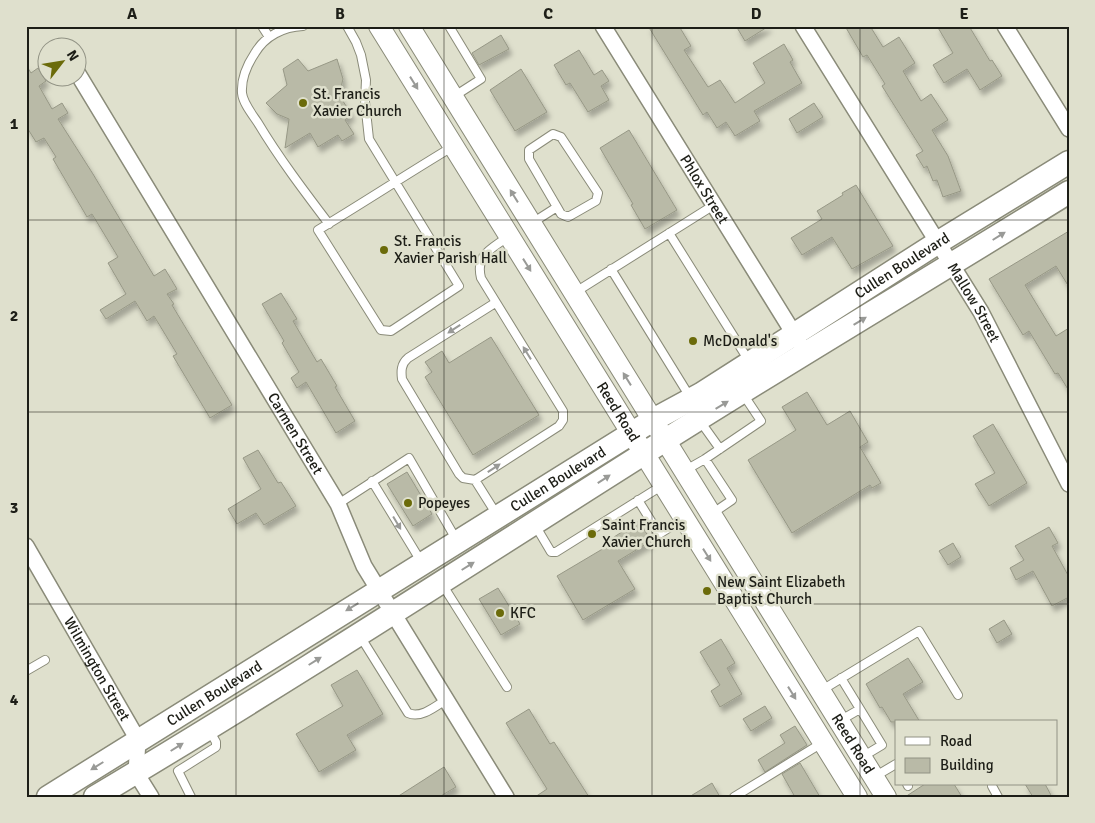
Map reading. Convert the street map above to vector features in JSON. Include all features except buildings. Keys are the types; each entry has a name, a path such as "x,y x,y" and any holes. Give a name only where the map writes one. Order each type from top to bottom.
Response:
{"main road":[{"name":"Cullen Boulevard","path":"96,797 644,454 665,440 695,409 750,362 1069,162"},
{"name":"Cullen Boulevard","path":"48,797 653,420 695,409 742,393 1069,192"}],"street":[{"name":"Reed Road","path":"379,26 857,797"},
{"name":"Reed Road","path":"409,26 886,797"},
{"name":"Phlox Street","path":"603,26 806,354"},
{"name":"Mallow Street","path":"803,26 981,312 1069,484"},
{"path":"1006,26 1069,129"},
{"path":"401,62 422,47"},
{"name":"Carmen Street","path":"86,88 338,504 364,566 506,797"},
{"path":"510,236 530,224"},
{"name":"Wilmington Street","path":"26,546 138,740"},
{"path":"766,651 787,638"},
{"path":"138,740 136,772 151,797"}],"lane":[{"path":"262,26 269,37"},
{"path":"303,26 281,31 269,37 259,46 247,66 242,82 242,95 266,137 301,188 329,224"},
{"path":"347,26 361,56 366,80 365,102 368,139 396,182 459,286 391,331 381,330 318,230 329,224 396,182 454,146"},
{"path":"449,26 481,79 453,97"},
{"path":"553,134 561,137 598,193 596,201 568,217 562,214 557,207 529,159 529,150 553,134"},
{"path":"574,293 714,205"},
{"path":"530,224 557,207"},
{"path":"670,233 750,362"},
{"path":"495,303 408,358 401,370 402,379 459,474 463,478 475,480 559,426 563,420 564,411 480,278 479,262 490,250 510,236"},
{"path":"611,269 720,449"},
{"path":"684,471 761,421 742,393"},
{"path":"338,504 409,458 458,542"},
{"path":"705,458 732,500 711,514"},
{"path":"475,480 498,517"},
{"path":"372,481 422,564"},
{"path":"534,523 551,552 556,552 663,485"},
{"path":"638,500 659,534 684,518"},
{"path":"441,582 506,687"},
{"path":"820,691 919,631 958,695"},
{"path":"359,634 408,713 413,716 422,714 447,699"},
{"path":"26,671 46,660"},
{"path":"841,678 882,744 862,758"},
{"path":"839,722 860,709"},
{"path":"191,797 178,771 216,747 216,742 208,728"},
{"path":"734,797 823,742"},
{"path":"874,777 895,766"},
{"path":"992,786 998,797"}],"place":[{"name":"St. Francis Xavier Church","path":"303,103"},
{"name":"St. Francis Xavier Parish Hall","path":"384,250"},
{"name":"McDonald's","path":"693,341"},
{"name":"Popeyes","path":"408,503"},
{"name":"Saint Francis Xavier Church","path":"592,534"},
{"name":"New Saint Elizabeth Baptist Church","path":"707,591"},
{"name":"KFC","path":"500,613"}]}
